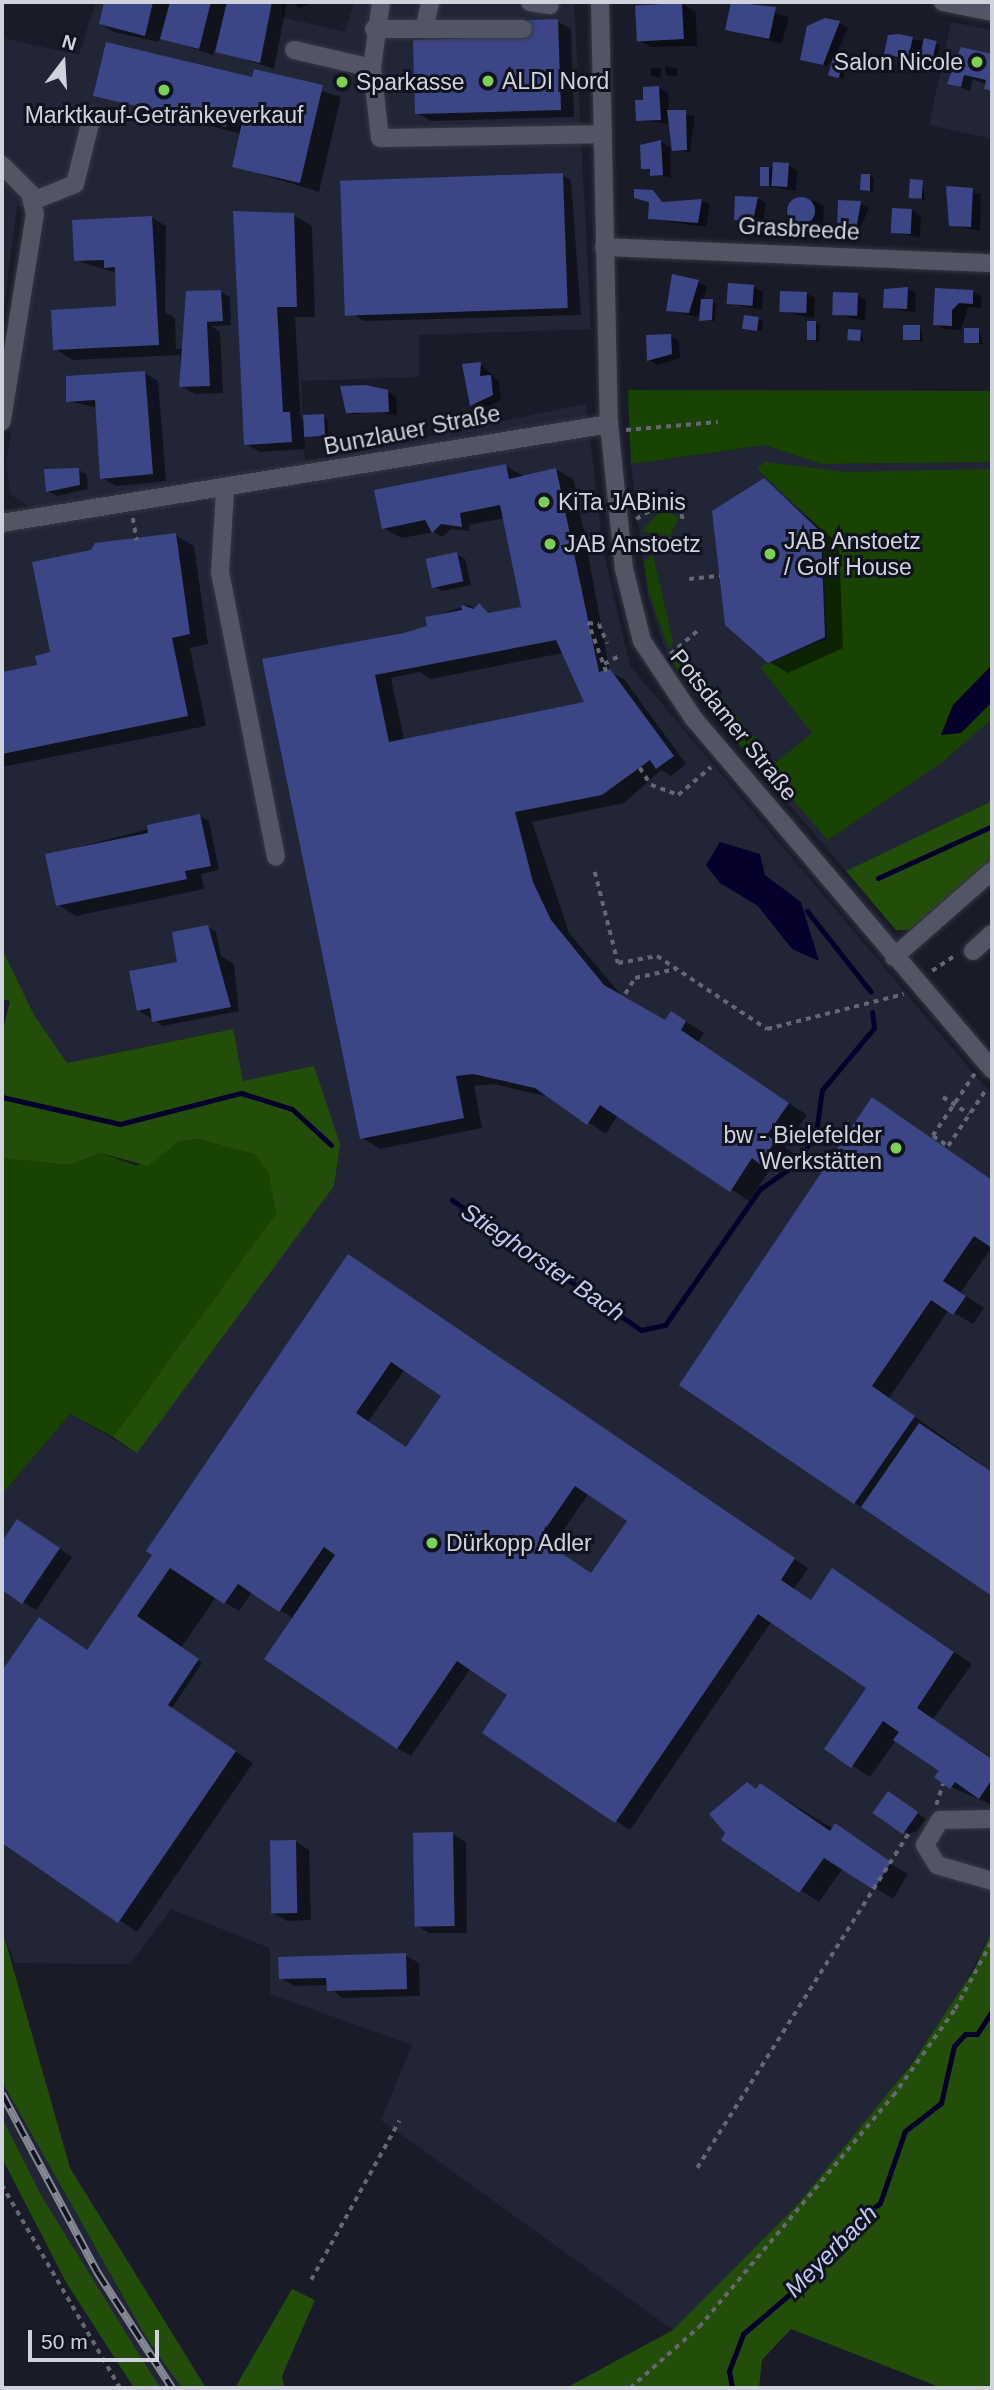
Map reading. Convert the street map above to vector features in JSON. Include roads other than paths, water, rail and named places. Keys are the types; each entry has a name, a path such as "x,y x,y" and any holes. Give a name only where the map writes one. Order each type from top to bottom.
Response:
{"street":[{"path":"381,2 374,29 372,68 380,138 603,134"},
{"path":"424,29 430,2"},
{"path":"530,2 550,5"},
{"name":"Potsdamer Straße","path":"600,2 610,427 620,534 632,608 654,666 894,957 910,988 984,1071"},
{"path":"943,2 992,12"},
{"path":"374,29 523,29"},
{"path":"294,50 372,68"},
{"path":"35,207 75,184 92,117"},
{"path":"2,164 35,207 2,421"},
{"name":"Grasbreede","path":"604,247 992,263"},
{"name":"Bunzlauer Straße","path":"2,523 131,506 610,427"},
{"path":"225,491 220,572 276,857"},
{"path":"894,957 992,871"},
{"path":"972,951 992,934"},
{"path":"992,1819 940,1820 925,1845 937,1864 992,1881"}],"waterway":[{"name":"Stieghorster Bach","path":"878,878 992,826"},
{"name":"Stieghorster Bach","path":"807,911 871,992"},
{"name":"Stieghorster Bach","path":"452,1200 641,1330 665,1325 760,1189 796,1164 816,1132 822,1090 874,1028 872,1012"},
{"path":"2,1097 120,1124 241,1093 292,1109 331,1145"},
{"name":"Meyerbach","path":"732,2388 729,2371 743,2334 833,2257 843,2232 880,2203 905,2131 941,2103 954,2046 965,2034 977,2034 992,2011"}],"railway":[{"path":"2,2094 97,2272 172,2388"}],"place":[{"name":"Salon Nicole","path":"977,62"},
{"name":"ALDI Nord","path":"488,81"},
{"name":"Sparkasse","path":"342,82"},
{"name":"Marktkauf-Getränkeverkauf","path":"164,90"},
{"name":"KiTa JABinis","path":"544,502"},
{"name":"JAB Anstoetz","path":"550,544"},
{"name":"JAB Anstoetz / Golf House","path":"770,554"},
{"name":"bw - Bielefelder Werkstätten","path":"896,1148"},
{"name":"Dürkopp Adler","path":"432,1543"}]}
